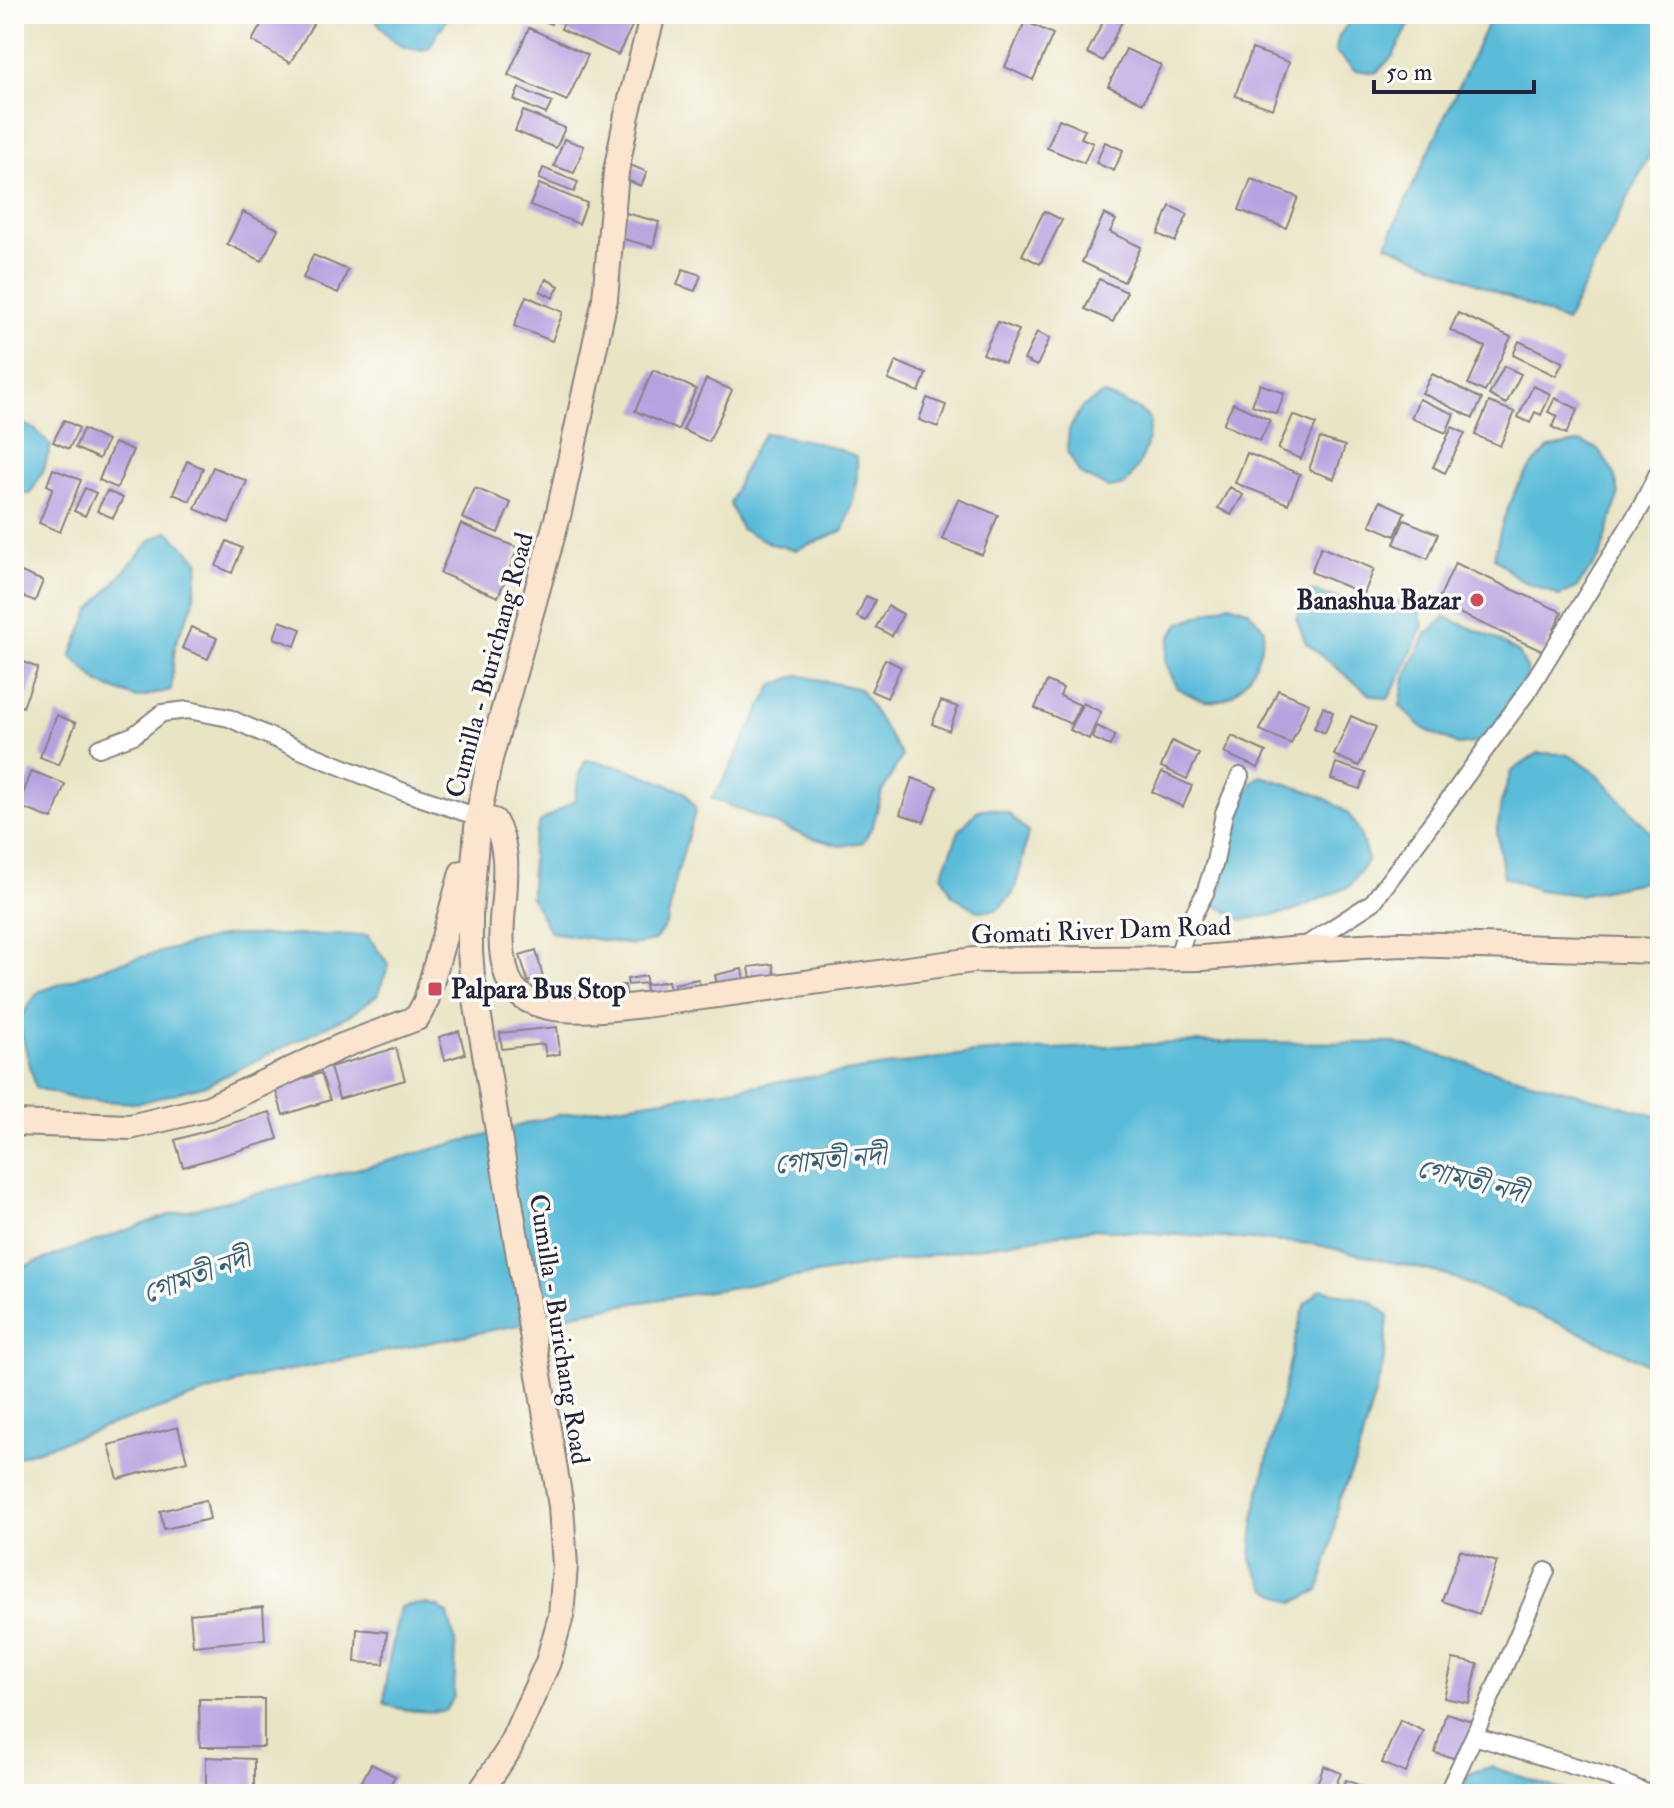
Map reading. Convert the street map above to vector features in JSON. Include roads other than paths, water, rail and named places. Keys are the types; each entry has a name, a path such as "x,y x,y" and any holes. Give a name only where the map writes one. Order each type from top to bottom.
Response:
{"main road":[{"name":"Cumilla - Burichang Road","path":"479,1794 508,1751 548,1662 561,1616 565,1566 561,1506 470,951 478,817 490,759 559,512 605,299 616,172 653,14"},
{"name":"Gomati River Dam Road","path":"478,817 494,821 501,832 505,856 502,946 509,981 528,1001 547,1006 592,1010 644,1005 974,960 1177,958 1402,944 1660,951"},
{"path":"14,1123 130,1127 209,1108 342,1046 417,1018 426,1001 478,817"}],"street":[{"path":"1301,949 1373,902 1383,889 1527,692 1641,507 1660,469"},
{"path":"99,748 134,735 162,713 188,710 229,718 351,771 478,817"},
{"path":"1177,958 1190,921 1205,893 1215,862 1224,813 1240,776"},
{"path":"1447,1794 1546,1571"},
{"path":"1474,1736 1610,1777 1649,1794"}],"water":[{"path":"375,14 450,14 428,49 418,49 396,43 374,17"},
{"path":"1355,14 1415,14 1393,56 1376,73 1354,70 1335,51 1339,36"},
{"path":"1492,14 1645,14 1660,21 1660,134 1566,322 1386,244"},
{"path":"1103,394 1136,408 1150,418 1144,454 1136,469 1125,485 1108,488 1080,474 1067,451 1069,430 1081,408"},
{"path":"14,420 35,429 51,446 43,471 30,494 14,494"},
{"path":"765,433 824,445 857,457 854,494 844,530 796,550 772,544 741,529 730,504 745,467"},
{"path":"1581,442 1598,449 1614,473 1619,494 1600,557 1576,588 1559,596 1518,579 1494,557 1503,520 1531,466 1549,448"},
{"path":"168,531 199,561 193,604 175,644 171,690 137,698 100,684 71,656 90,611 152,539"},
{"path":"1311,591 1350,601 1382,598 1404,602 1419,610 1423,626 1388,699 1369,694 1306,643 1296,618"},
{"path":"1229,604 1248,610 1264,628 1260,652 1248,677 1230,695 1219,700 1195,698 1177,688 1165,661 1170,638 1180,623"},
{"path":"1445,617 1492,637 1519,653 1528,671 1521,692 1482,742 1458,745 1424,729 1400,706 1405,677 1426,634"},
{"path":"798,675 860,689 902,756 882,792 873,825 863,842 840,846 805,836 711,798 721,785 772,686"},
{"path":"1538,753 1566,754 1586,765 1604,781 1659,842 1660,871 1647,881 1579,895 1539,890 1504,877 1497,832 1501,803 1511,772"},
{"path":"586,760 622,767 685,792 696,809 675,881 667,923 654,941 632,945 550,932 531,897 532,846 540,822 575,800 579,774"},
{"path":"1261,776 1307,791 1340,807 1355,824 1368,860 1350,886 1291,912 1242,920 1211,902 1229,814"},
{"path":"990,808 1008,813 1028,832 1013,894 997,910 978,911 952,895 942,875 959,831 978,810"},
{"path":"226,935 367,935 389,965 377,995 352,1014 206,1085 139,1103 78,1100 36,1088 18,1021 38,992 118,963"},
{"name":"গোমতী নদী","path":"1192,1042 1395,1043 1660,1118 1660,1370 1447,1275 1314,1244 1092,1229 599,1309 251,1378 14,1458 14,1270 169,1215 558,1115 972,1053"},
{"path":"1321,1289 1371,1301 1388,1315 1385,1356 1356,1461 1339,1500 1330,1552 1319,1590 1293,1603 1266,1588 1251,1560 1255,1511 1298,1327 1306,1303"},
{"path":"426,1604 448,1614 456,1645 454,1697 445,1711 406,1710 384,1703 387,1670 400,1607"},
{"path":"1492,1767 1574,1794 1457,1794 1470,1774"}],"place":[{"name":"Banashua Bazar","path":"1477,600"},
{"name":"Palpara Bus Stop","path":"435,989"}]}
